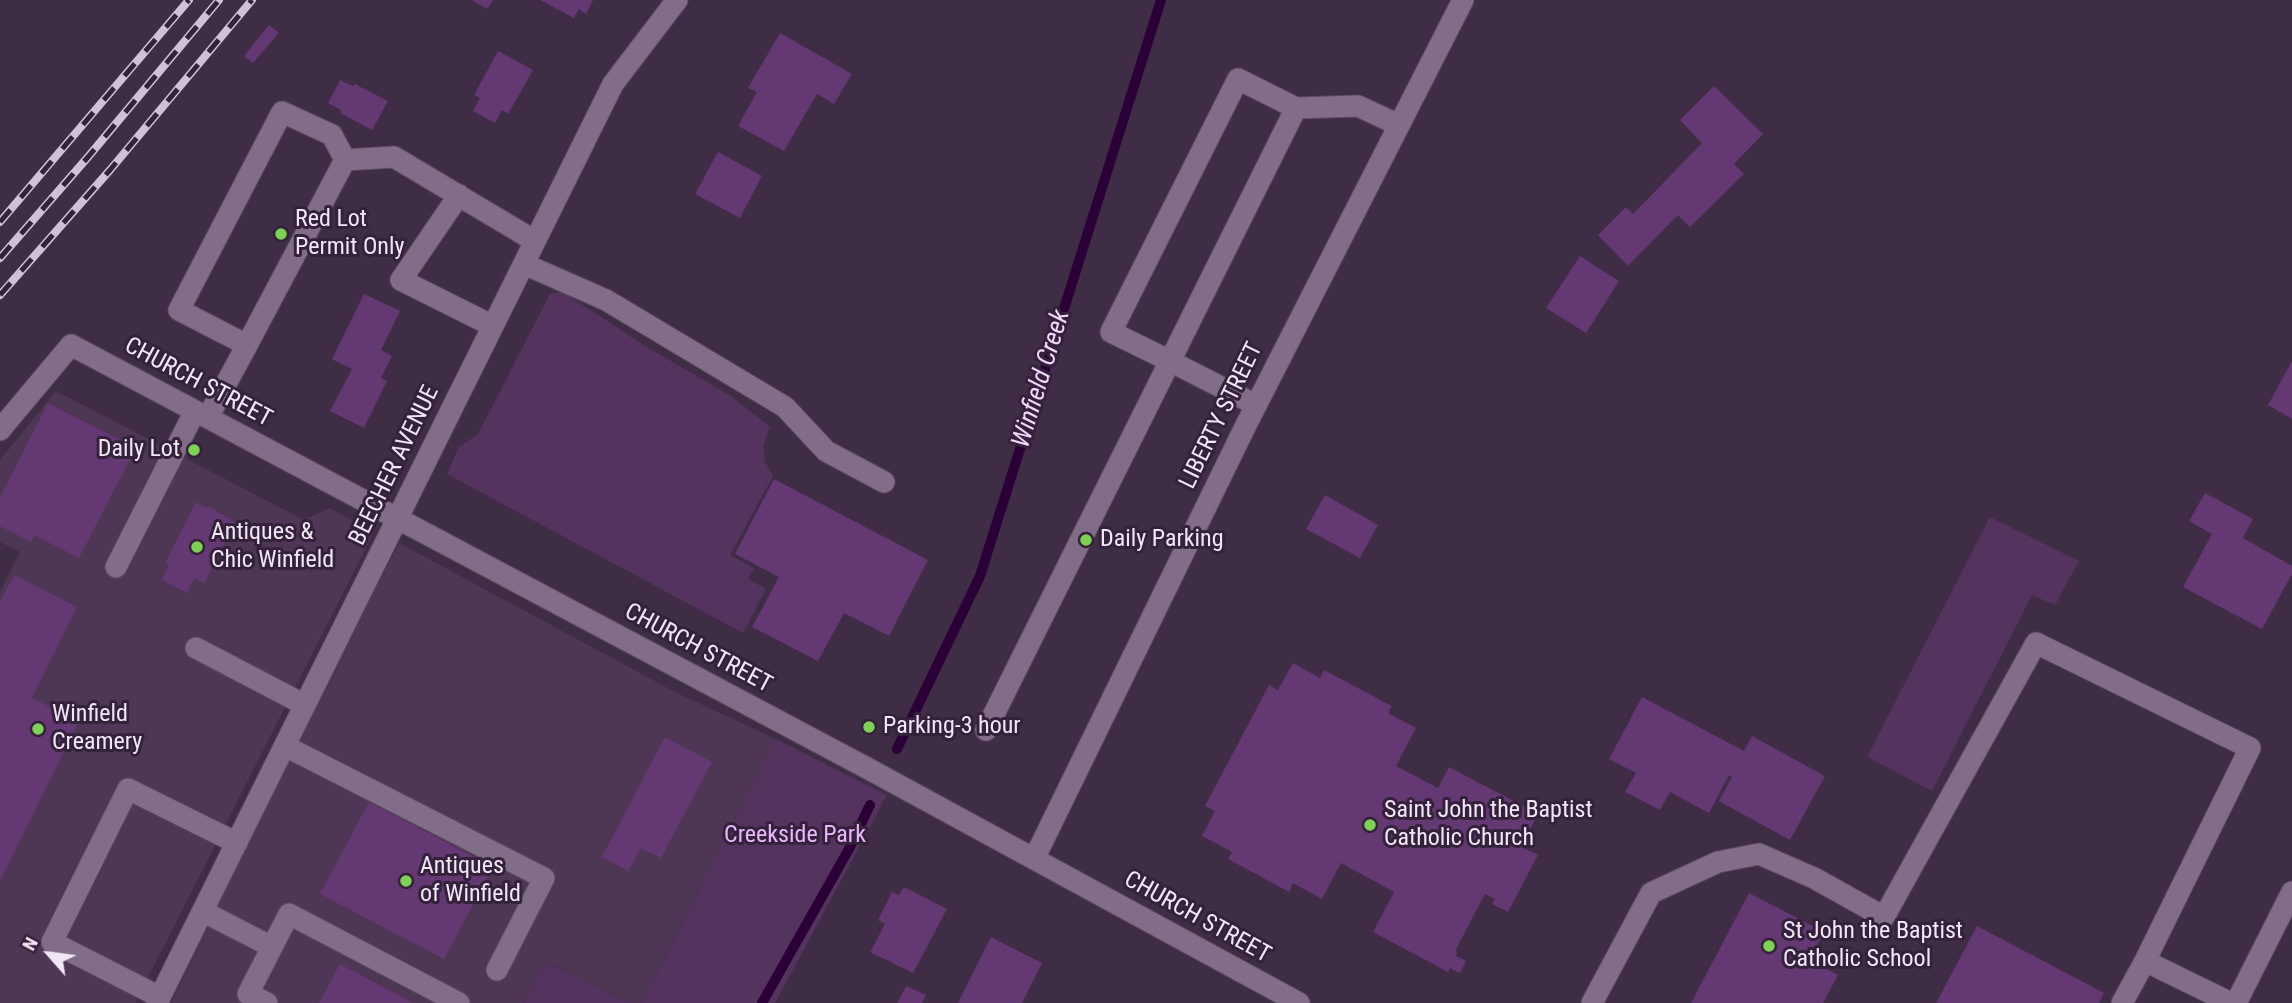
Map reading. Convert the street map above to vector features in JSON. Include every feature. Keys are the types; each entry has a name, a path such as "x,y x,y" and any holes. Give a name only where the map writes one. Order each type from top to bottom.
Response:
{"street":[{"name":"BEECHER AVENUE","path":"159,1000 613,84 677,0"},
{"name":"LIBERTY STREET","path":"1034,859 1256,405 1463,0"},
{"path":"1256,405 1111,332 1238,79 1296,108 1358,106 1399,125"},
{"path":"986,730 1296,108"},
{"path":"247,345 180,310 282,112 332,135 345,160"},
{"path":"345,160 394,157 535,242"},
{"path":"116,567 202,414 247,345 345,160"},
{"path":"459,195 401,280 493,326"},
{"path":"524,264 606,300 785,407 826,451 884,481"},
{"name":"CHURCH STREET","path":"0,430 71,345 867,768 1299,1003"},
{"path":"1592,1003 1651,893 1718,862 1759,854 1814,878 1884,917 2036,643 2250,748 2122,1003"},
{"path":"196,648 305,705"},
{"path":"285,746 544,878 497,970"},
{"path":"159,1000 52,942 128,789 237,843"},
{"path":"2145,961 2233,1003 2292,892"},
{"path":"204,912 272,947"},
{"path":"266,1003 248,994 289,914 459,1003"}],"shaded area":[{"path":"56,391 304,520 330,508 374,532 135,1003 0,1003 0,592 20,552 0,542 0,460"},
{"path":"399,543 677,693 776,739 642,1003 630,1003 546,962 524,1003 171,1003 303,731"}],"green space":[{"path":"563,292 645,346 731,396 770,427 763,446 765,462 773,476 730,555 754,568 748,579 766,589 743,633 447,474 459,447 478,434 550,294"},
{"path":"1990,517 2079,561 2055,605 2032,595 1932,791 1867,757"},
{"name":"Creekside Park","path":"776,739 887,795 775,1003 642,1003"},
{"path":"545,962 630,1003 524,1003"}],"building":[{"path":"472,0 493,0 487,9"},
{"path":"540,0 593,0 586,14 579,9 574,18"},
{"path":"269,25 279,33 253,63 244,56"},
{"path":"780,33 852,74 834,104 817,94 784,151 738,126 757,92 748,88"},
{"path":"498,51 533,70 508,114 502,110 495,123 473,111 480,98 474,95"},
{"path":"340,80 353,86 355,84 388,101 372,130 340,113 341,110 328,103"},
{"path":"1714,86 1763,134 1734,164 1744,174 1690,227 1678,215 1628,266 1598,235 1626,207 1633,214 1702,143 1680,120"},
{"path":"718,152 762,176 740,218 695,194"},
{"path":"1580,256 1619,281 1586,333 1546,308"},
{"path":"364,294 400,311 381,350 392,356 381,378 387,381 364,428 330,411 352,369 332,359"},
{"path":"2292,361 2292,419 2268,405"},
{"path":"48,403 136,448 79,558 34,535 31,542 0,526 0,497"},
{"path":"774,479 928,560 889,636 844,613 818,661 752,627 779,577 735,554"},
{"path":"2205,493 2253,519 2243,538 2292,566 2292,574 2262,629 2183,587 2212,534 2189,521"},
{"path":"1325,495 1378,525 1360,558 1306,529"},
{"path":"196,502 235,522 204,583 194,578 187,593 162,580 169,565 165,563"},
{"path":"14,575 77,607 32,698 79,721 0,881 0,602"},
{"name":"Saint John the Baptist Catholic Church","path":"1293,663 1320,678 1324,670 1392,706 1388,713 1416,728 1396,766 1438,788 1449,767 1538,814 1521,847 1538,855 1508,912 1492,904 1495,899 1485,894 1455,951 1456,956 1466,961 1460,973 1450,968 1448,972 1373,932 1394,892 1341,863 1322,899 1293,883 1289,892 1228,859 1232,852 1202,836 1215,811 1205,806 1269,685 1278,690"},
{"path":"1642,697 1744,751 1752,736 1825,776 1790,840 1719,801 1732,777 1729,775 1709,813 1670,792 1660,810 1625,792 1636,773 1609,759"},
{"path":"665,737 712,762 661,858 641,848 628,871 602,857"},
{"name":"Antiques of Winfield","path":"369,802 493,867 444,959 320,894"},
{"path":"904,887 947,909 913,973 870,952 885,924 878,920 892,892 899,895"},
{"name":"St John the Baptist Catholic School","path":"1749,893 1824,932 1809,960 1838,975 1823,1003 1691,1003"},
{"name":"St John the Baptist Catholic School","path":"1977,926 2104,993 2099,1003 1936,1003"},
{"path":"991,937 1042,963 1022,1003 958,1003"},
{"path":"340,964 413,1003 319,1003"},
{"path":"906,986 926,995 922,1003 897,1003"}],"waterway":[{"name":"Winfield Creek","path":"897,749 980,576 1161,0"},
{"name":"Winfield Creek","path":"762,1003 849,849 870,805"}],"railway":[{"path":"0,222 189,0"},
{"path":"0,258 219,0"},
{"path":"0,295 110,170 252,0"}],"place":[{"name":"Red Lot Permit Only","path":"281,234"},
{"name":"Daily Lot","path":"194,450"},
{"name":"Daily Parking","path":"1086,540"},
{"name":"Antiques & Chic Winfield","path":"197,547"},
{"name":"Parking-3 hour","path":"869,727"},
{"name":"Winfield Creamery","path":"38,729"},
{"name":"Saint John the Baptist Catholic Church","path":"1370,825"},
{"name":"Antiques of Winfield","path":"406,881"},
{"name":"St John the Baptist Catholic School","path":"1769,946"}]}
